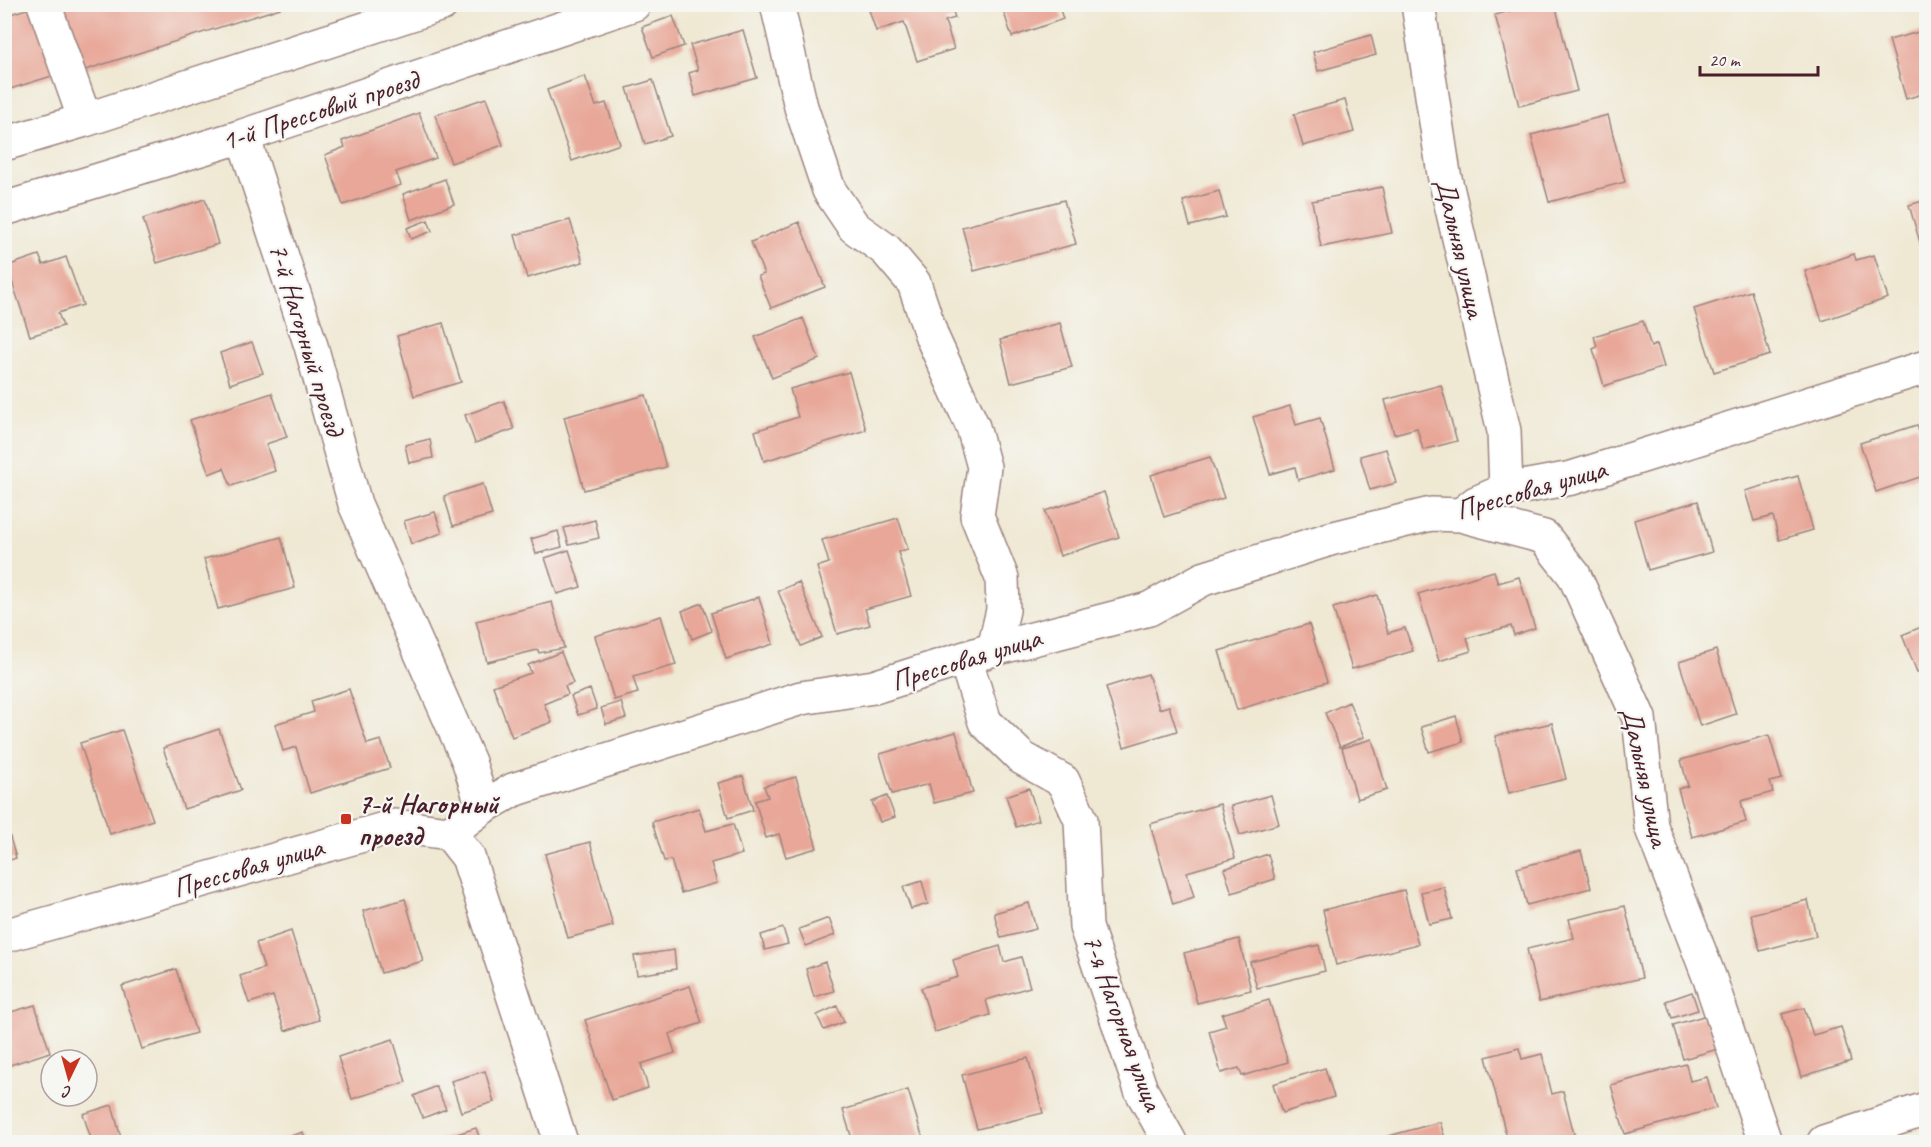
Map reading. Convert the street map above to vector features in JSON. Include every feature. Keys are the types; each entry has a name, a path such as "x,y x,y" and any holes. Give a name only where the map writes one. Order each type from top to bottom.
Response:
{"street":[{"path":"44,4 85,120"},
{"path":"4,144 85,120 442,4"},
{"name":"1-й Прессовый проезд","path":"4,210 243,136 634,4"},
{"path":"777,4 801,107 829,190 854,227 886,250 914,283 932,337 973,427 984,467 977,516 1002,578 1003,610 980,653"},
{"name":"Дальняя улица","path":"1418,4 1443,174 1504,431 1506,490"},
{"name":"7-й Нагорный проезд","path":"243,136 311,346 355,504 469,762 483,807"},
{"name":"Прессовая улица","path":"4,936 395,826 449,833 483,807 513,790 801,698 874,687 980,653 1149,609 1203,579 1330,539 1431,514 1461,515 1476,503 1506,490 1572,478 1926,367"},
{"name":"Дальняя улица","path":"1461,515 1544,537 1574,575 1638,718 1651,826 1710,979 1766,1143"},
{"name":"7-я Нагорная улица","path":"980,653 985,722 1022,758 1063,782 1082,820 1086,927 1142,1090 1170,1143"},
{"path":"449,833 468,858 561,1143"},
{"path":"1824,1143 1926,1109"}],"building":[{"path":"57,4 289,4 290,5 79,72"},
{"path":"867,4 951,4 955,18 945,21 954,49 917,61 904,22 876,31"},
{"path":"1001,4 1058,4 1063,19 1012,37"},
{"path":"1538,4 1555,4 1577,91 1519,106 1495,15"},
{"path":"33,7 55,75 4,91 4,16"},
{"path":"673,16 684,46 653,57 642,27"},
{"path":"743,30 757,78 695,96 689,73 698,70 690,45"},
{"path":"1926,30 1926,108 1922,94 1906,99 1889,40"},
{"path":"1371,35 1376,55 1318,71 1313,52"},
{"path":"585,76 596,106 606,103 620,144 572,161 547,90"},
{"path":"653,80 671,136 645,144 627,88"},
{"path":"486,98 503,145 451,163 435,115"},
{"path":"1345,100 1354,132 1303,146 1294,114"},
{"path":"419,113 436,158 396,172 401,185 343,205 325,155 345,147 342,141"},
{"path":"1608,115 1625,182 1549,202 1531,135"},
{"path":"445,179 454,204 411,220 403,194"},
{"path":"1382,187 1392,233 1321,247 1312,201"},
{"path":"1219,191 1226,217 1190,226 1183,201"},
{"path":"205,199 218,244 157,263 143,219"},
{"path":"1064,200 1076,244 974,271 962,227"},
{"path":"1926,200 1926,263 1909,205"},
{"path":"428,220 432,231 411,239 407,228"},
{"path":"570,220 583,262 527,278 515,235"},
{"path":"799,222 825,287 771,308 758,276 764,274 751,242"},
{"path":"1854,254 1856,260 1874,255 1888,298 1822,321 1805,271"},
{"path":"39,255 43,265 66,257 83,305 58,313 63,326 30,336 7,266"},
{"path":"1751,291 1770,355 1714,372 1694,309"},
{"path":"803,318 819,359 772,378 755,337"},
{"path":"1643,321 1651,347 1657,344 1664,367 1604,386 1593,349 1597,347 1594,336"},
{"path":"443,323 461,382 414,396 397,336"},
{"path":"1060,323 1072,367 1011,383 1000,340"},
{"path":"252,342 263,373 230,384 220,353"},
{"path":"849,372 866,430 764,461 755,431 798,417 790,389"},
{"path":"1441,385 1457,441 1423,450 1417,428 1394,434 1385,400"},
{"path":"272,393 287,437 266,444 275,471 231,486 224,468 209,474 190,420"},
{"path":"646,395 666,467 584,490 564,417"},
{"path":"504,401 514,429 475,443 465,415"},
{"path":"1290,406 1296,425 1320,418 1335,469 1298,480 1295,467 1270,474 1253,417"},
{"path":"1917,425 1926,454 1926,475 1876,492 1860,443"},
{"path":"430,439 433,458 409,463 405,445"},
{"path":"1386,449 1396,483 1370,490 1360,456"},
{"path":"1210,457 1224,498 1164,517 1151,475"},
{"path":"1798,476 1813,530 1779,540 1773,516 1754,521 1745,491"},
{"path":"483,484 492,515 453,526 444,496"},
{"path":"1104,492 1119,537 1060,556 1045,511"},
{"path":"1698,501 1712,552 1648,570 1634,520"},
{"path":"435,512 442,533 411,544 404,521"},
{"path":"898,518 908,549 898,552 911,596 865,609 870,625 837,634 817,567 829,563 822,540"},
{"path":"595,520 599,538 569,545 564,528"},
{"path":"558,531 562,547 536,554 531,539"},
{"path":"281,537 295,588 218,609 204,559"},
{"path":"569,550 581,587 557,594 545,558"},
{"path":"1494,571 1498,583 1519,577 1535,628 1514,635 1511,626 1467,638 1471,651 1439,661 1418,594"},
{"path":"799,582 822,637 801,646 778,591"},
{"path":"1377,595 1388,633 1405,628 1413,651 1352,669 1333,608"},
{"path":"759,597 773,644 726,659 711,613"},
{"path":"552,602 564,648 539,653 538,650 487,662 476,621"},
{"path":"702,603 712,631 692,639 682,611"},
{"path":"661,616 676,665 633,677 638,693 614,700 595,636"},
{"path":"1309,624 1327,682 1237,710 1219,651"},
{"path":"1926,625 1926,668 1917,672 1902,635"},
{"path":"1716,650 1736,714 1700,726 1679,662"},
{"path":"561,652 573,683 565,686 568,694 544,704 552,722 512,737 493,686 531,673 528,665"},
{"path":"1148,674 1159,709 1169,706 1177,731 1124,747 1106,687"},
{"path":"349,689 367,744 381,740 390,768 310,793 296,747 283,751 275,724 314,712 311,701"},
{"path":"590,689 597,709 578,715 571,696"},
{"path":"621,702 626,718 606,724 601,708"},
{"path":"1349,702 1364,737 1340,747 1325,713"},
{"path":"1456,716 1463,742 1429,752 1421,727"},
{"path":"1552,723 1566,779 1509,793 1495,736"},
{"path":"219,729 241,790 184,809 163,748"},
{"path":"122,730 153,820 110,834 80,743"},
{"path":"956,732 973,793 934,803 929,784 892,794 880,754"},
{"path":"1769,735 1782,779 1770,782 1773,792 1741,801 1746,822 1692,837 1678,789 1688,786 1681,760"},
{"path":"1372,739 1387,790 1357,799 1342,748"},
{"path":"743,776 753,810 728,818 718,783"},
{"path":"796,777 817,848 786,857 779,834 766,838 755,801 768,797 764,786"},
{"path":"1029,788 1039,820 1016,827 1006,796"},
{"path":"1271,795 1279,824 1240,835 1231,806"},
{"path":"887,796 895,817 880,822 872,802"},
{"path":"1220,804 1235,858 1187,872 1194,897 1173,904 1150,824"},
{"path":"699,808 706,831 733,824 742,854 711,863 717,883 681,893 671,860 664,861 652,822"},
{"path":"9,834 16,858 4,862 4,836"},
{"path":"590,842 613,926 568,938 545,854"},
{"path":"1581,851 1591,888 1527,905 1517,868"},
{"path":"1268,854 1275,879 1232,893 1224,869"},
{"path":"922,881 928,904 911,909 903,887"},
{"path":"1444,887 1452,919 1429,924 1421,892"},
{"path":"1404,890 1418,944 1336,965 1323,910"},
{"path":"405,899 423,961 381,973 363,911"},
{"path":"1808,900 1816,936 1760,951 1751,914"},
{"path":"1029,903 1036,929 1001,938 994,913"},
{"path":"1625,906 1642,978 1539,1002 1527,949 1574,938 1569,919"},
{"path":"829,918 835,935 806,946 799,929"},
{"path":"783,928 788,944 765,950 761,935"},
{"path":"291,931 319,1020 285,1031 273,996 249,1003 240,976 264,968 256,943"},
{"path":"1239,939 1251,990 1197,1003 1184,953"},
{"path":"1319,945 1325,971 1257,988 1250,962"},
{"path":"1000,946 1004,962 1021,957 1030,987 986,1000 990,1015 935,1032 921,988 958,977 953,960"},
{"path":"674,950 676,969 637,975 634,956"},
{"path":"825,962 834,991 814,997 806,969"},
{"path":"176,969 196,1033 142,1049 122,986"},
{"path":"690,986 702,1023 669,1034 675,1053 641,1064 648,1088 612,1100 585,1020"},
{"path":"1692,992 1698,1010 1672,1018 1666,1001"},
{"path":"1269,1000 1288,1062 1242,1076 1239,1068 1221,1073 1209,1031 1226,1026 1222,1014"},
{"path":"35,1005 49,1048 39,1048 39,1056 4,1067 4,1014"},
{"path":"837,1006 844,1022 824,1030 817,1015"},
{"path":"1804,1008 1813,1035 1841,1027 1851,1061 1801,1077 1782,1014"},
{"path":"1707,1015 1718,1049 1683,1059 1673,1025"},
{"path":"393,1039 406,1082 352,1099 338,1057"},
{"path":"1519,1048 1522,1059 1542,1054 1552,1094 1563,1091 1576,1142 1508,1142 1486,1057"},
{"path":"1028,1058 1043,1113 977,1129 962,1075"},
{"path":"1686,1064 1690,1081 1707,1077 1716,1108 1625,1134 1611,1085"},
{"path":"1325,1068 1334,1097 1282,1113 1273,1084"},
{"path":"485,1071 494,1102 461,1112 451,1081"},
{"path":"436,1086 446,1109 423,1118 414,1096"},
{"path":"908,1090 924,1142 853,1142 843,1110"},
{"path":"112,1105 121,1138 106,1142 92,1142 83,1114"},
{"path":"1440,1122 1446,1142 1367,1142"},
{"path":"476,1128 481,1142 432,1142"},
{"path":"303,1132 306,1142 273,1142"}],"place":[{"name":"7-й Нагорный проезд","path":"346,819"}]}
